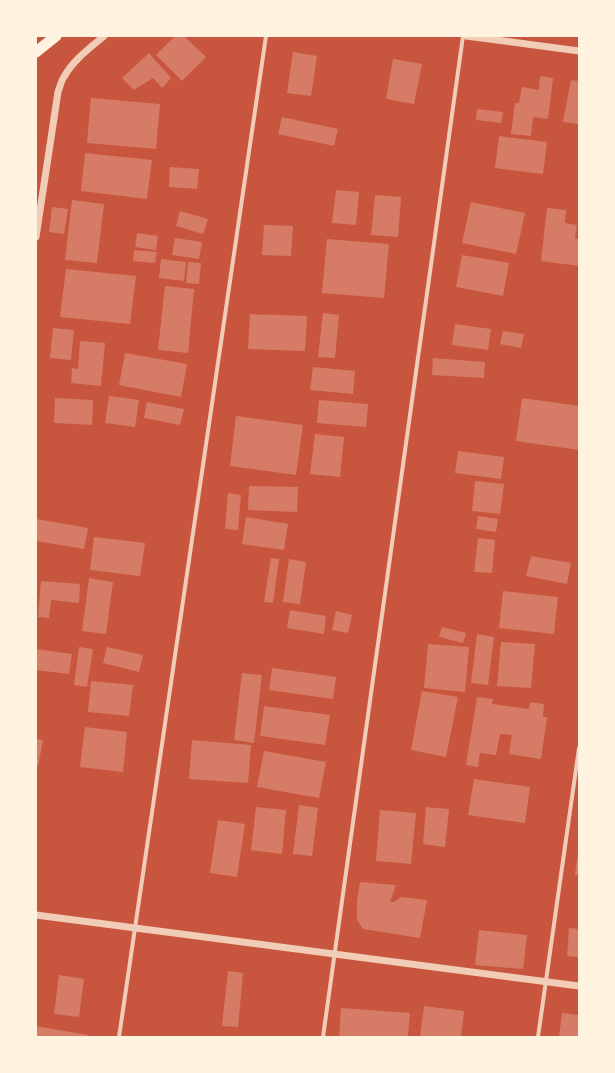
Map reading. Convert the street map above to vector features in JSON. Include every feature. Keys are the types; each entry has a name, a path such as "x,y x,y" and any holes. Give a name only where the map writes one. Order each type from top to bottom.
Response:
{"highway":[{"path":"36,52 56,36"}],"street":[{"path":"36,237 58,92 64,77 75,62 83,53 104,36"},
{"path":"119,1037 266,36"},
{"path":"323,1037 464,36 579,51"},
{"path":"538,1037 579,748"},
{"path":"36,915 579,986"}],"building":[{"path":"175,36 184,36 206,57 182,81 156,55"},
{"path":"293,52 317,56 311,96 287,93"},
{"path":"149,53 171,78 162,88 153,78 134,90 122,78"},
{"path":"393,59 422,64 414,104 386,99"},
{"path":"540,76 553,78 548,119 533,117 531,136 511,134 515,103 519,103 522,87 539,90"},
{"path":"571,80 579,81 579,124 563,122"},
{"path":"91,98 160,104 156,149 87,143"},
{"path":"477,109 503,112 501,123 476,120"},
{"path":"282,117 338,129 334,146 278,134"},
{"path":"499,136 547,142 543,174 495,168"},
{"path":"85,153 152,160 147,199 81,191"},
{"path":"170,167 199,169 197,189 169,187"},
{"path":"336,190 359,192 356,225 332,223"},
{"path":"375,195 401,197 398,237 371,235"},
{"path":"72,200 104,204 97,263 65,260"},
{"path":"471,202 525,213 516,254 462,243"},
{"path":"52,207 68,209 64,234 49,232"},
{"path":"547,208 566,210 565,223 577,225 575,239 579,239 579,266 541,261"},
{"path":"180,211 208,219 203,234 176,226"},
{"path":"264,225 293,226 291,256 262,255"},
{"path":"137,233 158,236 156,250 135,247"},
{"path":"175,238 202,242 199,259 172,255"},
{"path":"327,239 389,244 384,298 322,293"},
{"path":"134,250 157,252 155,263 133,261"},
{"path":"462,255 509,263 503,296 456,287"},
{"path":"161,259 186,262 184,281 159,278"},
{"path":"188,262 201,263 199,284 186,283"},
{"path":"66,269 136,276 130,324 60,317"},
{"path":"165,286 194,289 188,353 158,350"},
{"path":"323,313 339,315 335,358 318,357"},
{"path":"250,314 307,316 305,351 248,349"},
{"path":"455,324 491,329 488,350 452,345"},
{"path":"53,328 74,330 71,360 50,358"},
{"path":"503,331 524,334 521,348 500,344"},
{"path":"80,341 105,343 101,386 71,383 72,368 78,369"},
{"path":"125,353 187,364 181,397 119,385"},
{"path":"433,358 485,362 484,378 432,375"},
{"path":"313,367 355,371 353,394 310,390"},
{"path":"109,396 139,400 135,427 105,423"},
{"path":"55,398 93,400 92,425 54,423"},
{"path":"522,398 579,406 579,450 516,441"},
{"path":"319,400 368,404 366,427 317,423"},
{"path":"147,402 184,409 180,425 144,418"},
{"path":"236,416 303,425 296,475 230,466"},
{"path":"315,434 344,437 340,477 310,474"},
{"path":"458,451 504,457 501,479 455,473"},
{"path":"475,481 504,484 500,514 472,511"},
{"path":"249,486 298,487 297,512 248,510"},
{"path":"228,493 241,495 238,530 225,529"},
{"path":"478,516 498,519 496,532 476,529"},
{"path":"246,517 288,524 284,550 242,544"},
{"path":"36,519 88,528 84,549 36,541"},
{"path":"94,537 145,543 140,576 90,570"},
{"path":"478,538 495,540 492,573 474,572"},
{"path":"531,556 571,563 567,584 526,576"},
{"path":"271,558 279,559 273,603 264,602"},
{"path":"289,559 306,562 300,604 283,602"},
{"path":"89,578 113,582 106,634 82,631"},
{"path":"41,581 80,584 79,603 51,600 49,618 38,617"},
{"path":"503,591 558,597 554,634 499,628"},
{"path":"290,610 326,616 324,634 287,628"},
{"path":"336,611 352,615 348,633 332,630"},
{"path":"442,627 466,633 463,643 439,637"},
{"path":"477,634 494,637 488,685 471,683"},
{"path":"501,642 535,644 531,688 497,686"},
{"path":"428,644 469,647 465,692 424,688"},
{"path":"79,647 93,649 87,687 74,685"},
{"path":"107,647 143,655 139,672 103,663"},
{"path":"36,649 72,654 69,674 36,670"},
{"path":"272,668 336,677 333,699 269,690"},
{"path":"242,673 262,675 254,743 234,740"},
{"path":"91,681 133,685 129,716 88,712"},
{"path":"422,691 458,697 446,757 411,750"},
{"path":"477,697 493,699 492,704 529,709 530,702 544,704 543,717 547,717 541,759 509,754 512,735 500,734 496,755 480,753 478,767 466,765"},
{"path":"264,706 330,715 325,745 260,736"},
{"path":"85,727 127,732 123,772 80,767"},
{"path":"36,739 43,740 38,766 36,766"},
{"path":"192,740 251,745 248,783 189,779"},
{"path":"264,751 326,762 319,798 257,787"},
{"path":"474,779 530,787 525,823 468,815"},
{"path":"299,805 318,808 312,856 293,854"},
{"path":"256,807 286,810 282,854 251,850"},
{"path":"426,807 449,809 445,847 423,844"},
{"path":"380,810 416,813 411,864 376,861"},
{"path":"218,820 245,824 237,877 210,873"},
{"path":"578,852 579,875 575,875"},
{"path":"360,882 396,885 390,902 394,902 401,897 427,900 420,938 363,929 357,920 357,901"},
{"path":"569,928 579,929 579,957 567,956"},
{"path":"479,930 527,935 523,969 475,965"},
{"path":"228,971 243,973 238,1027 222,1026"},
{"path":"59,975 84,979 79,1017 54,1014"},
{"path":"424,1006 464,1011 461,1037 420,1037"},
{"path":"341,1008 410,1013 408,1037 339,1037"},
{"path":"562,1013 579,1015 579,1037 559,1037"},
{"path":"36,1026 88,1035 87,1037 36,1037"}]}
